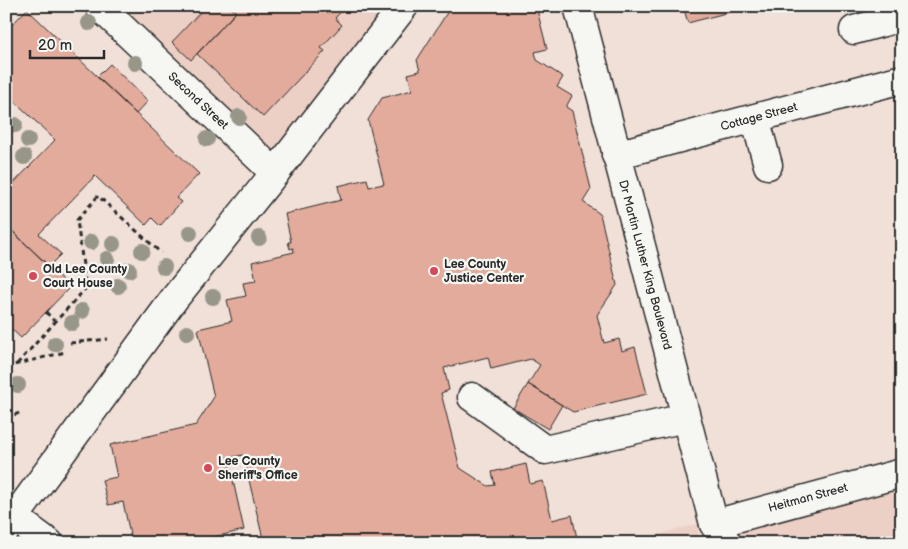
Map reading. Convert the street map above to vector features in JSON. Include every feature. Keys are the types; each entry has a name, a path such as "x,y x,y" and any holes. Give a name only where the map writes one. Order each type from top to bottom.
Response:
{"main road":[{"name":"Second Street","path":"99,6 275,174"},
{"path":"49,543 9,520 174,299 275,174 404,6"},
{"name":"Dr Martin Luther King Boulevard","path":"577,8 717,536"},
{"path":"854,30 902,17"},
{"name":"Cottage Street","path":"616,155 902,79"},
{"path":"755,118 768,165"},
{"path":"472,397 545,450 685,418"},
{"name":"Heitman Street","path":"717,536 902,473"}],"path":[{"path":"6,183 12,186"},
{"path":"17,364 86,288 77,220 98,196 161,253"},
{"path":"46,312 55,322"},
{"path":"70,343 108,338"},
{"path":"6,367 64,352"},
{"path":"6,418 22,412"}],"shaded area":[{"path":"119,6 385,6 274,153"},
{"path":"902,486 902,543 744,543 736,531"},
{"path":"697,524 699,527 697,543 628,543"}],"building":[{"path":"206,6 229,6 236,12 191,60 172,42"},
{"path":"229,6 346,6 335,18 342,25 321,48 325,51 263,117 197,54 236,12"},
{"name":"Lee County Justice Center","path":"457,6 536,6 547,49 535,52 537,60 563,77 557,87 572,96 566,107 572,111 591,189 583,202 600,214 617,285 597,315 604,343 619,339 622,351 635,347 647,394 573,412 528,384 540,365 531,359 491,369 488,357 444,368 449,390 441,393 460,468 488,486 495,485 492,472 526,464 530,484 543,481 552,520 572,515 578,543 264,543 243,455 228,458 244,530 188,543 132,543 123,502 108,505 102,480 117,477 110,445 196,425 214,397 198,329 232,321 227,300 246,296 243,283 256,281 252,262 294,252 293,248 290,249 288,242 291,242 285,214 341,200 338,186 367,179 369,187 384,184 368,120 382,98 412,90 408,74 420,71 417,60 450,8"},
{"path":"683,6 752,6 688,23"},
{"path":"27,9 199,174 176,198 181,202 160,226 152,218 146,225 95,176 39,234 61,254 49,266 6,225 6,191 55,140 6,93 6,31"},
{"path":"110,64 148,101 136,114 97,77"},
{"path":"6,93 13,100 6,107"},
{"name":"Old Lee County Court House","path":"6,225 70,287 21,338 6,324"},
{"path":"528,384 562,405 548,429 513,408"}],"place":[{"name":"Lee County Justice Center","path":"434,271"},
{"name":"Old Lee County Court House","path":"33,276"},
{"name":"Lee County Sheriff's Office","path":"208,468"}]}
